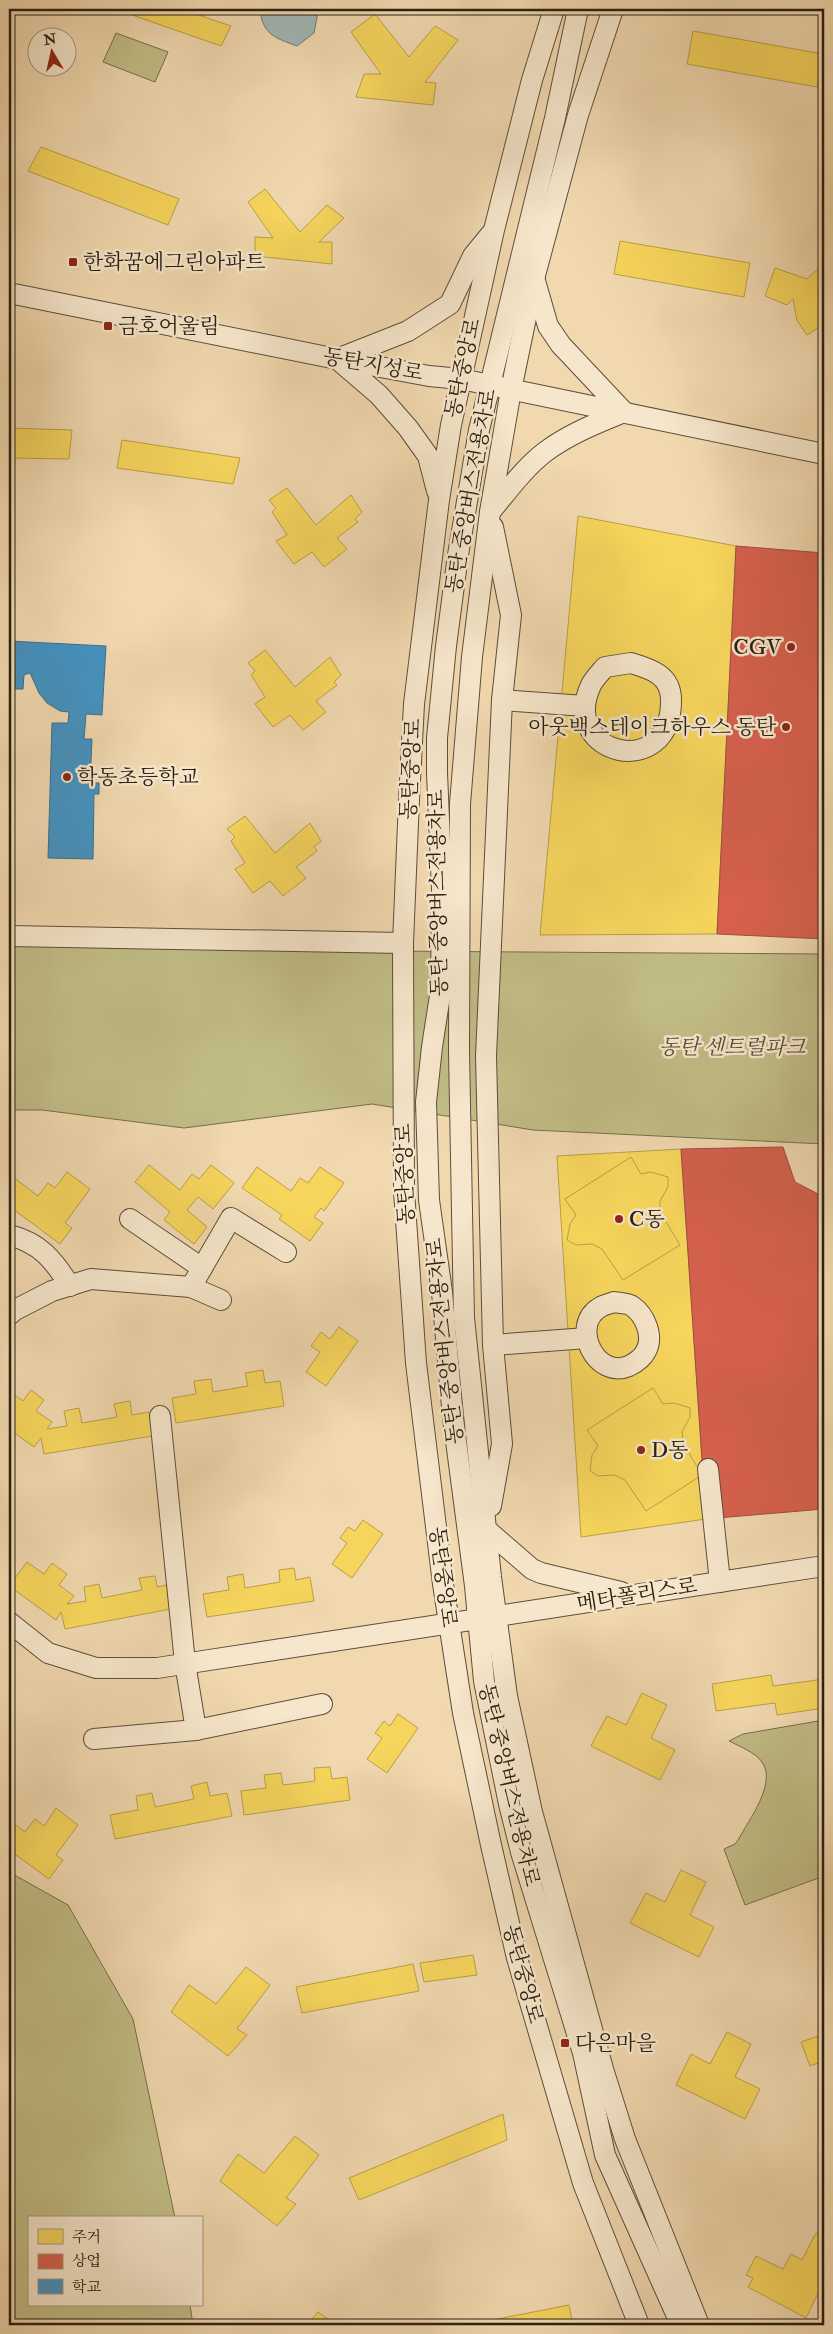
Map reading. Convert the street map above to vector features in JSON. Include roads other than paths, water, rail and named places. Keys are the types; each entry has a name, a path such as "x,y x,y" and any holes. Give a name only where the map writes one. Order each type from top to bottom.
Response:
{"street":[{"name":"동탄중앙로","path":"554,9 532,80 494,230 476,382 439,500 414,704 403,943 402,1126 410,1278 416,1363 472,1620 507,1696 532,1812 602,2068 626,2139 699,2325"},
{"name":"동탄 중앙버스전용차로","path":"567,9 476,382 447,546 428,718 425,790 432,892 431,1008 416,1091 419,1207 472,1620 489,1715 509,1804 521,1852 583,2053 605,2155 681,2325"},
{"name":"동탄 중앙버스전용차로","path":"476,382 555,118 578,9"},
{"name":"동탄중앙로","path":"487,1530 464,1318 459,1042 460,804 472,657 490,512 511,390 534,279 578,116 613,9"},
{"path":"439,500 428,456 408,428 379,395 337,359 408,331 450,304 473,256 494,230"},
{"path":"490,512 526,470 545,452 585,428 624,412 561,346 548,326 534,279"},
{"name":"동탄지성로","path":"9,294 337,359 429,376 476,382 824,454"},
{"name":"동탄중앙로","path":"490,512 511,615 502,700 486,1056 494,1345 502,1444 472,1620 465,1722 517,1958 582,2183 639,2325"},
{"path":"631,663 655,670 671,689 676,714 664,732 646,748 623,752 603,745 589,729 585,706 591,685 605,667 631,663"},
{"path":"502,700 585,706"},
{"path":"9,936 403,943"},
{"path":"191,1288 231,1218 286,1252"},
{"path":"130,1219 202,1268"},
{"path":"9,1235 35,1245 54,1261 70,1286"},
{"path":"9,1315 52,1291 91,1279 191,1288 220,1300"},
{"path":"614,1302 631,1305 643,1316 653,1333 647,1350 636,1362 621,1369 606,1366 593,1356 587,1338 588,1322 598,1309 614,1302"},
{"path":"494,1345 587,1338"},
{"path":"160,1416 185,1663 196,1730"},
{"path":"708,1469 720,1582"},
{"path":"487,1530 532,1569 541,1573 633,1595"},
{"name":"메타폴리스로","path":"9,1622 48,1653 96,1668 157,1668 824,1566"},
{"name":"동탄 중앙버스전용차로","path":"472,1620 477,1702 498,1801 519,1880 550,1974 579,2075 598,2164 634,2244 667,2325"},
{"path":"94,1738 196,1730 322,1704"}],"place":[{"name":"한화꿈에그린아파트","path":"73,262"},
{"name":"금호어울림","path":"108,326"},
{"name":"CGV","path":"791,647"},
{"name":"아웃백스테이크하우스 동탄","path":"786,727"},
{"name":"학동초등학교","path":"67,777"},
{"name":"C동","path":"619,1219"},
{"name":"D동","path":"641,1450"},
{"name":"다은마을","path":"565,2043"}],"park label":[{"name":"동탄 센트럴파크","path":"732,1047"}]}
